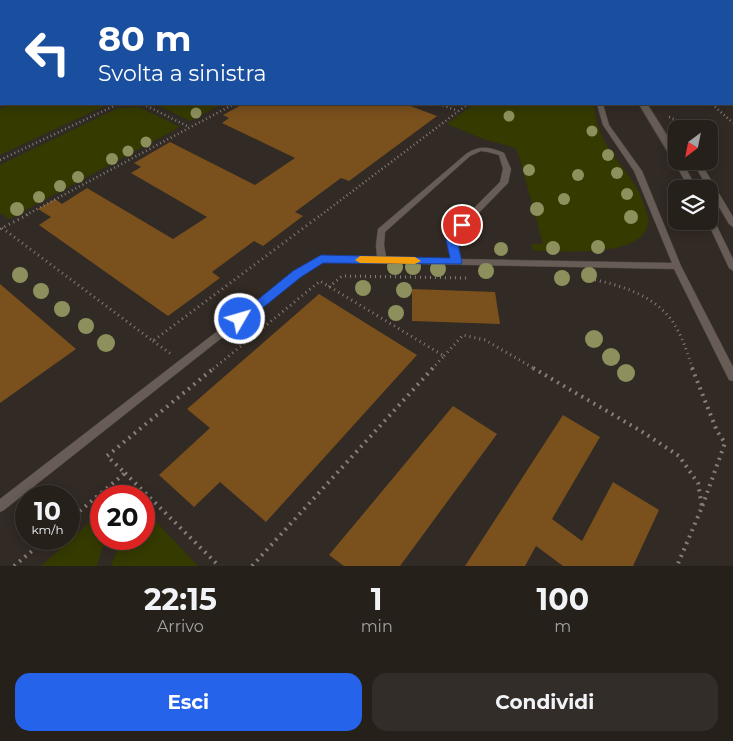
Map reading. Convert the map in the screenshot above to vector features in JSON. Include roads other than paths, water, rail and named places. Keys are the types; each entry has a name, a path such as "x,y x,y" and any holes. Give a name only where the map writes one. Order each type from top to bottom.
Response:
{"street":[{"path":"644,105 668,144"}],"lane":[{"path":"600,105 606,125 638,171 677,266 733,377"},
{"path":"382,260 380,245 382,231 468,155 476,150 486,148 502,154 507,169 504,183 462,225 452,240 457,262"},
{"path":"701,170 733,224"},
{"path":"715,230 733,268"},
{"path":"0,506 297,274 321,259 677,266"}]}
